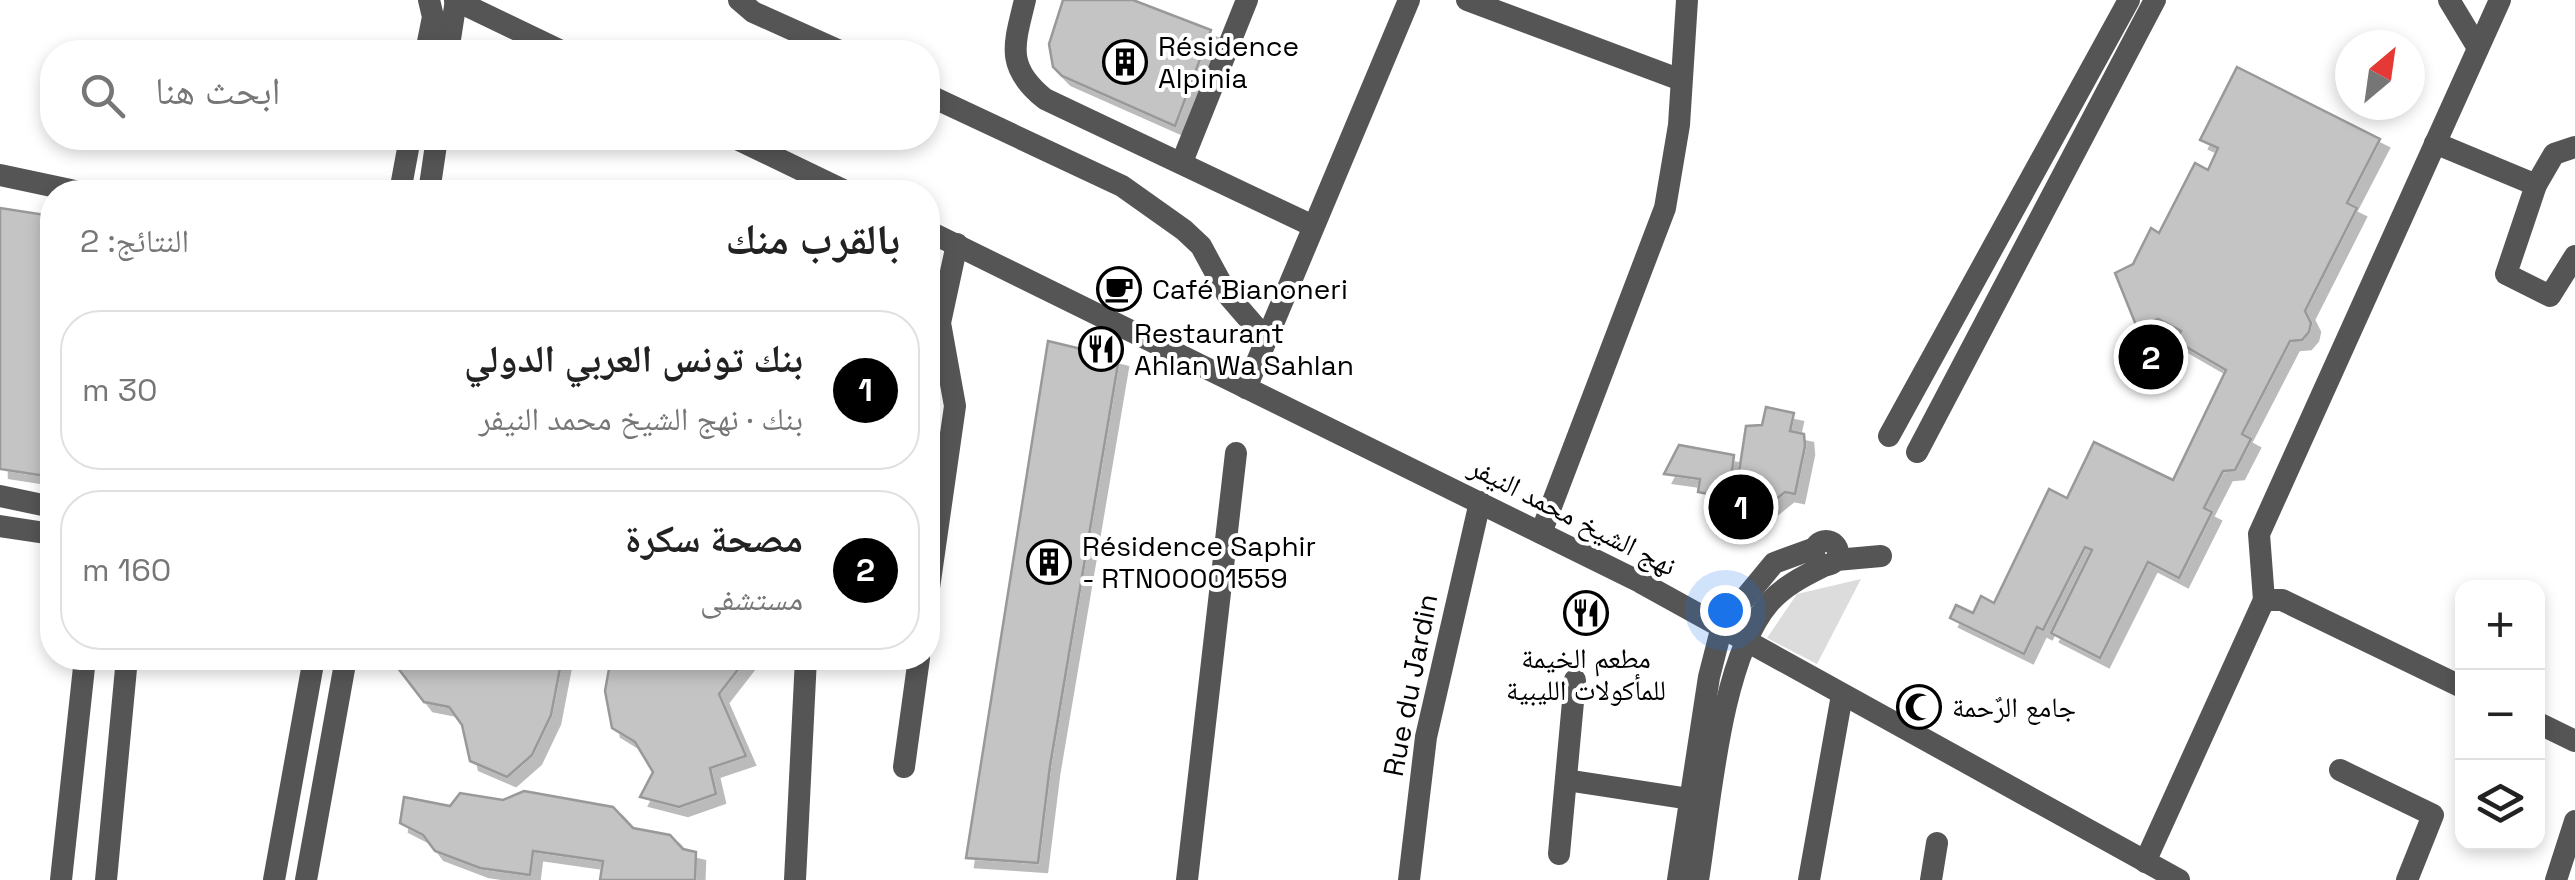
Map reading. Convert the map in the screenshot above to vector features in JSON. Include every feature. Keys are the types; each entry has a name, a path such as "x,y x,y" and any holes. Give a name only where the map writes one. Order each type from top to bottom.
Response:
{"street":[{"path":"428,40 433,17 429,0"},
{"path":"450,40 455,0 538,40"},
{"path":"739,0 753,12 815,40"},
{"path":"1025,0 1015,54 1025,83 1044,99 1313,226"},
{"path":"1182,162 1247,0"},
{"path":"1246,388 1409,0"},
{"path":"1467,0 1681,80"},
{"path":"1541,533 1666,208 1674,167 1687,0"},
{"path":"1888,436 2128,0"},
{"path":"1917,452 2155,0"},
{"path":"2449,0 2478,48"},
{"path":"2145,862 2264,600 2259,534 2500,0"},
{"path":"940,100 1122,186 1184,230 1201,246 1228,294 1266,338"},
{"path":"2435,144 2536,185"},
{"path":"2575,147 2554,154 2536,185 2506,274 2550,296 2575,256"},
{"path":"402,180 408,150"},
{"path":"431,180 435,150"},
{"path":"760,150 821,180"},
{"path":"0,175 40,184"},
{"name":"نهج الشيخ محمد النيفر","path":"940,236 1640,582 2179,880"},
{"path":"940,511 955,406 940,322 957,244"},
{"path":"1186,880 1236,453"},
{"path":"0,496 40,504"},
{"name":"Rue du Jardin","path":"1409,880 1426,738 1480,502"},
{"path":"0,526 40,532"},
{"path":"1678,880 1709,677 1722,626 1774,563 1881,556"},
{"path":"1698,880 1730,684 1747,640 1766,606 1791,582 1826,558"},
{"path":"1640,582 1650,559"},
{"path":"2264,600 2282,600 2455,684"},
{"path":"61,880 84,670"},
{"path":"106,880 126,670"},
{"path":"274,880 312,670"},
{"path":"306,880 344,670"},
{"path":"796,880 805,670"},
{"path":"904,767 917,670"},
{"path":"1560,854 1575,680"},
{"path":"1809,880 1842,695"},
{"path":"2545,727 2575,742"},
{"path":"2340,770 2433,815 2407,880"},
{"path":"1566,780 1690,799"},
{"path":"2556,880 2574,829"},
{"path":"1932,880 1938,842"}],"shaded area":[{"path":"1861,579 1817,664 1767,638 1797,594"}],"building":[{"name":"Résidence Alpinia","path":"1063,0 1133,0 1211,30 1175,126 1062,76 1053,67 1049,44"},
{"path":"2237,67 2335,116 2335,120 2380,139 2347,203 2357,208 2305,311 2311,323 2309,332 2302,340 2290,341 2242,434 2251,439 2235,470 2223,471 2204,508 2212,512 2179,578 2148,562 2100,658 2051,633 2092,550 2085,547 2043,630 2037,627 2024,654 1950,618 1956,605 1973,613 1981,596 1994,603 2049,489 2067,498 2094,442 2173,480 2226,370 2176,341 2181,331 2158,319 2138,330 2115,273 2133,264 2151,228 2159,233 2195,163 2208,170 2218,148 2200,140"},
{"path":"0,208 40,214 40,475 0,469"},
{"name":"Résidence Saphir - RTN00001559","path":"1048,341 1119,358 1050,766 1038,863 966,858"},
{"path":"1766,407 1794,413 1790,431 1804,434 1805,446 1795,494 1785,492 1769,505 1765,503 1764,515 1707,500 1708,494 1698,492 1700,479 1664,474 1679,445 1734,455 1732,471 1739,472 1746,426 1762,425"},
{"path":"399,670 560,670 551,715 532,755 507,777 470,761 462,725 449,707 424,702"},
{"path":"609,670 738,670 719,694 746,756 710,768 716,794 679,807 640,797 653,772 635,742 612,728 605,691"},
{"path":"524,791 613,807 633,828 670,835 683,849 696,852 695,880 600,880 603,861 533,851 530,875 480,868 435,851 423,835 400,823 404,797 450,806 460,793 503,800"}],"place":[{"name":"Résidence Alpinia","path":"1125,62"},
{"name":"Café Bianoneri","path":"1119,289"},
{"name":"Restaurant Ahlan Wa Sahlan","path":"1101,349"},
{"name":"مصحة سكرة","path":"2151,357"},
{"name":"بنك تونس العربي الدولي","path":"1741,507"},
{"name":"Résidence Saphir - RTN00001559","path":"1049,562"},
{"name":"مطعم الخيمة للمأكولات الليبية","path":"1586,613"},
{"name":"جامع الرٌحمة","path":"1919,707"}]}
